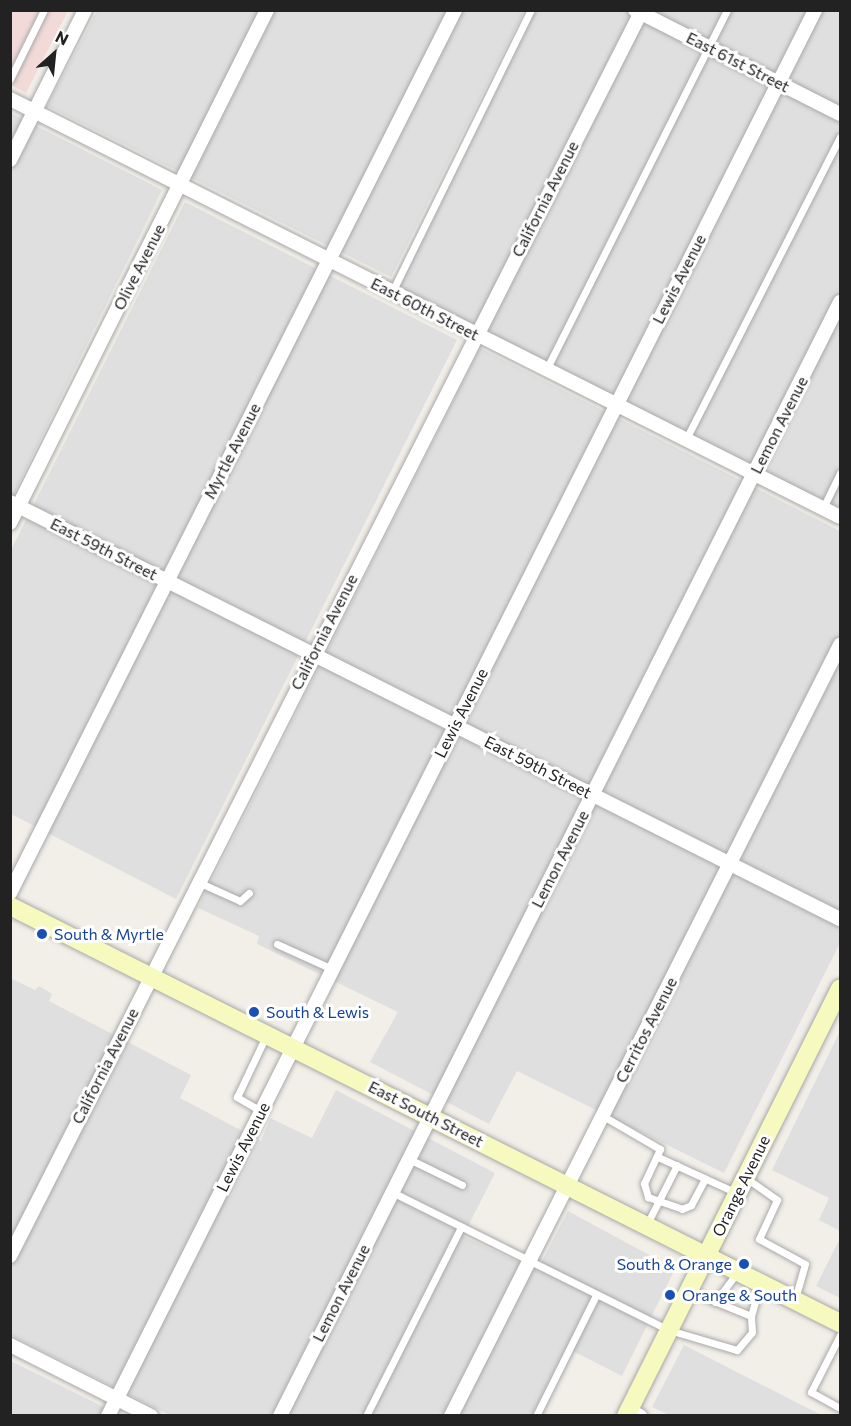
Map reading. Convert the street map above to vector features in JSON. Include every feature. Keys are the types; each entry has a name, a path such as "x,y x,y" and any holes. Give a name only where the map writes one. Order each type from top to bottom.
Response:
{"main road":[{"name":"East South Street","path":"10,906 568,1185 705,1258 840,1323"},
{"name":"Orange Avenue","path":"632,1414 669,1330 840,989"}],"street":[{"path":"10,160 85,10"},
{"name":"Olive Avenue","path":"10,523 15,504 181,185 267,10"},
{"name":"Myrtle Avenue","path":"10,892 455,10"},
{"name":"Lewis Avenue","path":"108,1416 814,10"},
{"name":"East 61st Street","path":"639,11 840,114"},
{"name":"California Avenue","path":"10,1256 639,11"},
{"name":"East 60th Street","path":"10,99 840,517"},
{"name":"Lemon Avenue","path":"280,1416 840,302"},
{"name":"East 59th Street","path":"15,504 840,919"},
{"name":"Cerritos Avenue","path":"451,1416 840,645"},
{"path":"10,1345 152,1416"}],"lane":[{"path":"10,79 44,10"},
{"path":"392,292 531,10"},
{"path":"546,370 727,10"},
{"path":"686,440 840,137"},
{"path":"823,508 840,472"},
{"path":"198,882 240,901 249,893"},
{"path":"277,944 332,969"},
{"path":"261,1111 237,1097 267,1034"},
{"path":"603,1116 653,1141 660,1149 644,1183 657,1202 682,1209 691,1205 705,1179"},
{"path":"658,1157 705,1179 741,1185 777,1200 759,1239 805,1264 807,1272 794,1301"},
{"path":"409,1159 462,1185"},
{"path":"646,1226 677,1165"},
{"path":"392,1192 669,1330 737,1350 752,1332 751,1316 760,1285"},
{"path":"366,1416 461,1227"},
{"path":"715,1302 737,1273"},
{"path":"689,1291 751,1316"},
{"path":"536,1416 596,1295"},
{"path":"840,1335 811,1392 840,1408"}],"shaded area":[{"path":"10,11 68,11 26,93 11,85"},
{"path":"97,11 524,11 391,277 47,106"},
{"path":"531,11 840,11 840,517 392,292"},
{"path":"11,113 162,190 11,500"},
{"path":"185,202 457,340 176,899 11,814 10,552"},
{"path":"480,348 840,531 840,943 724,1173 517,1071 489,1124 370,1062 398,1012 257,944 259,936 198,908"},
{"path":"10,978 35,990 39,986 52,994 49,1001 191,1075 180,1098 261,1141 270,1118 312,1138 336,1090 495,1173 463,1236 537,1271 568,1211 675,1269 622,1376 567,1348 532,1415 169,1415 11,1335"},
{"path":"840,1031 840,1231 819,1220 829,1198 772,1170"},
{"path":"840,1238 840,1298 816,1286"},
{"path":"684,1345 821,1415 669,1415 652,1407"},
{"path":"11,1361 120,1415 11,1415"}],"place":[{"name":"South & Myrtle","path":"42,934"},
{"name":"South & Lewis","path":"254,1012"},
{"name":"South & Orange","path":"744,1264"},
{"name":"Orange & South","path":"670,1295"}]}
